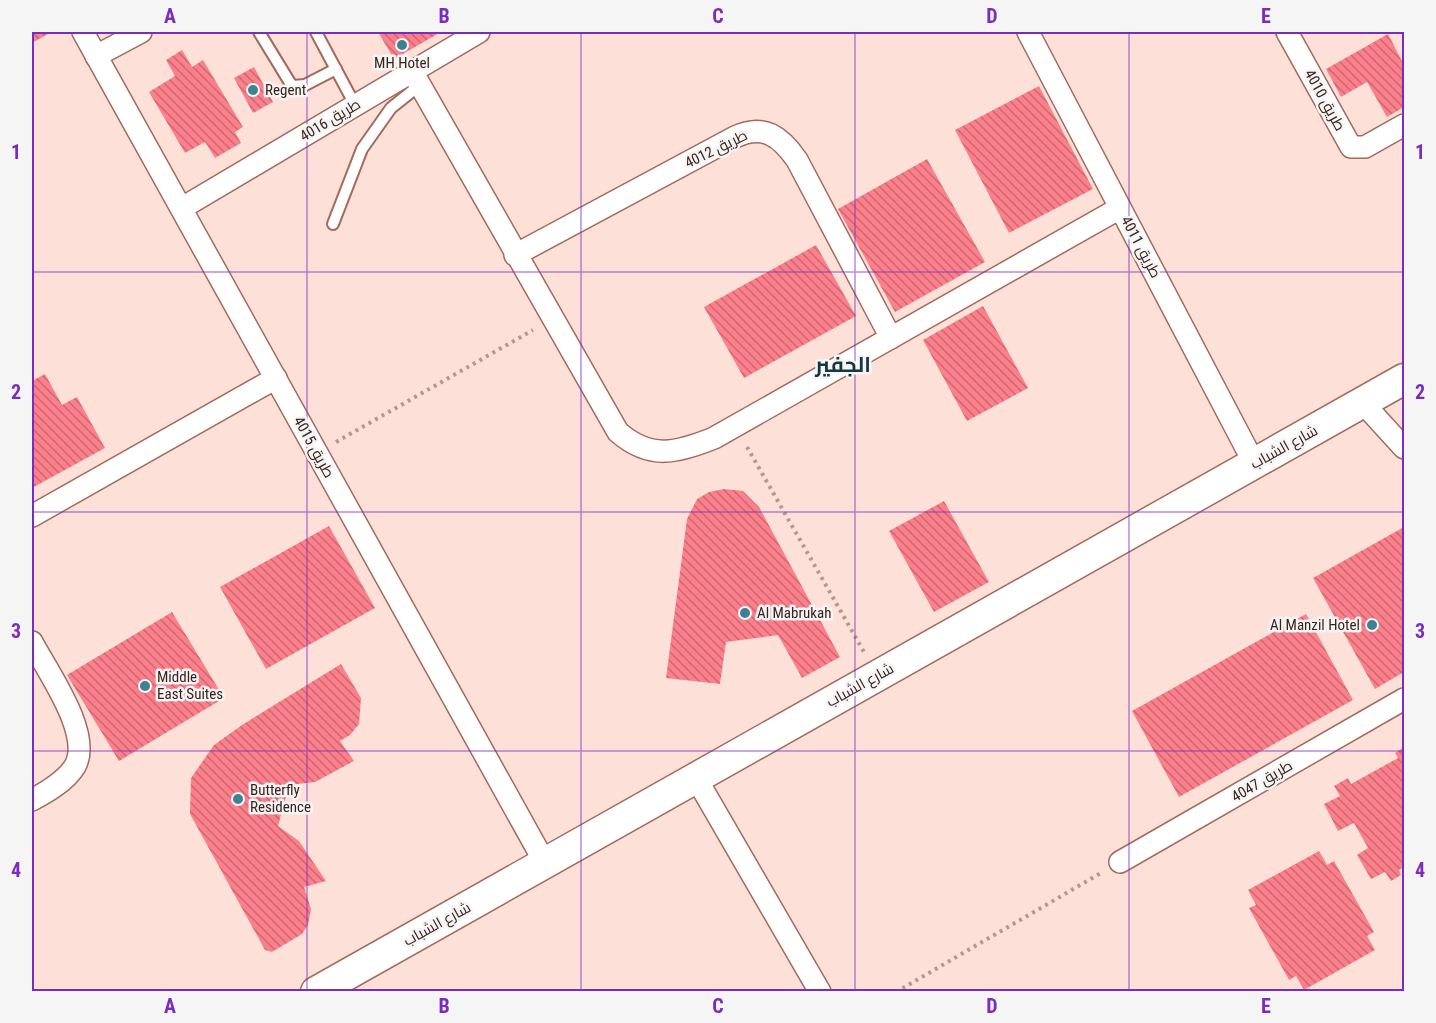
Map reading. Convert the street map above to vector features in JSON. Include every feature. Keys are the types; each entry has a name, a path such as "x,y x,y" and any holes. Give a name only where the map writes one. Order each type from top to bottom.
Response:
{"street":[{"name":"طريق 4015","path":"83,32 545,863"},
{"path":"96,57 141,32"},
{"name":"طريق 4016","path":"182,208 355,105 416,78 478,32"},
{"name":"طريق 4011","path":"1028,32 1254,463"},
{"name":"طريق 4010","path":"1287,32 1351,147 1365,147 1404,125"},
{"path":"416,78 618,432 633,445 661,452 697,445 735,426 1120,208"},
{"name":"طريق 4012","path":"516,255 746,131 762,130 785,144 797,160 891,338"},
{"path":"32,516 276,378"},
{"name":"شارع الشباب","path":"316,992 1404,379"},
{"path":"1362,402 1404,448"},
{"path":"32,642 74,719 80,752 75,766 63,780 32,800"},
{"name":"طريق 4047","path":"1120,862 1404,699"},
{"path":"696,777 820,992"}],"lane":[{"path":"259,32 292,86 305,85 336,69"},
{"path":"316,32 355,105"},
{"path":"333,224 362,149 416,78"}],"path":[{"path":"317,453 552,319"},
{"path":"735,426 877,675"},
{"path":"896,992 1120,862"}],"building":[{"path":"32,32 47,32 48,34 32,43"},
{"name":"MH Hotel","path":"378,32 441,32 394,59"},
{"path":"1388,34 1404,65 1404,107 1387,117 1367,82 1341,97 1326,69"},
{"path":"182,50 192,67 203,60 243,127 235,132 241,143 215,158 205,142 185,153 149,92 175,76 166,60"},
{"name":"Regent","path":"254,67 273,102 253,113 234,78"},
{"path":"1039,86 1093,189 1009,233 955,130"},
{"path":"927,159 985,262 895,312 838,209"},
{"path":"816,245 856,316 744,378 704,307"},
{"path":"983,306 1028,388 967,421 923,340"},
{"path":"45,374 62,405 77,397 105,448 32,488 32,381"},
{"path":"724,489 743,491 759,507 840,657 802,678 778,635 726,642 720,684 666,678 687,519 697,499 709,492"},
{"path":"944,501 989,582 934,612 889,531"},
{"path":"329,526 375,608 266,669 220,587"},
{"name":"Al Manzil Hotel","path":"1404,527 1404,672 1375,689 1313,578"},
{"name":"Middle East Suites","path":"172,612 224,698 119,761 67,675"},
{"path":"1306,614 1353,700 1179,797 1132,711"},
{"name":"Butterfly Residence","path":"341,664 361,698 359,724 350,735 340,741 354,761 315,782 289,785 278,826 299,841 326,881 304,887 311,909 308,925 302,934 272,952 265,950 190,814 191,778 214,745 242,725"},
{"path":"1404,747 1404,867 1399,870 1401,875 1391,881 1385,872 1371,879 1357,855 1368,848 1354,823 1338,831 1324,804 1340,796 1334,786 1348,778 1351,784 1398,758 1395,753"},
{"path":"1319,851 1327,865 1334,861 1374,932 1367,936 1375,950 1304,990 1296,976 1289,980 1249,908 1256,905 1248,890"}],"place":[{"name":"MH Hotel","path":"402,45"},
{"name":"Regent","path":"253,90"},
{"name":"Al Mabrukah","path":"745,613"},
{"name":"Al Manzil Hotel","path":"1372,625"},
{"name":"Middle East Suites","path":"145,686"},
{"name":"Butterfly Residence","path":"238,799"}],"district":[{"name":"الجفير","path":"843,365"}]}
